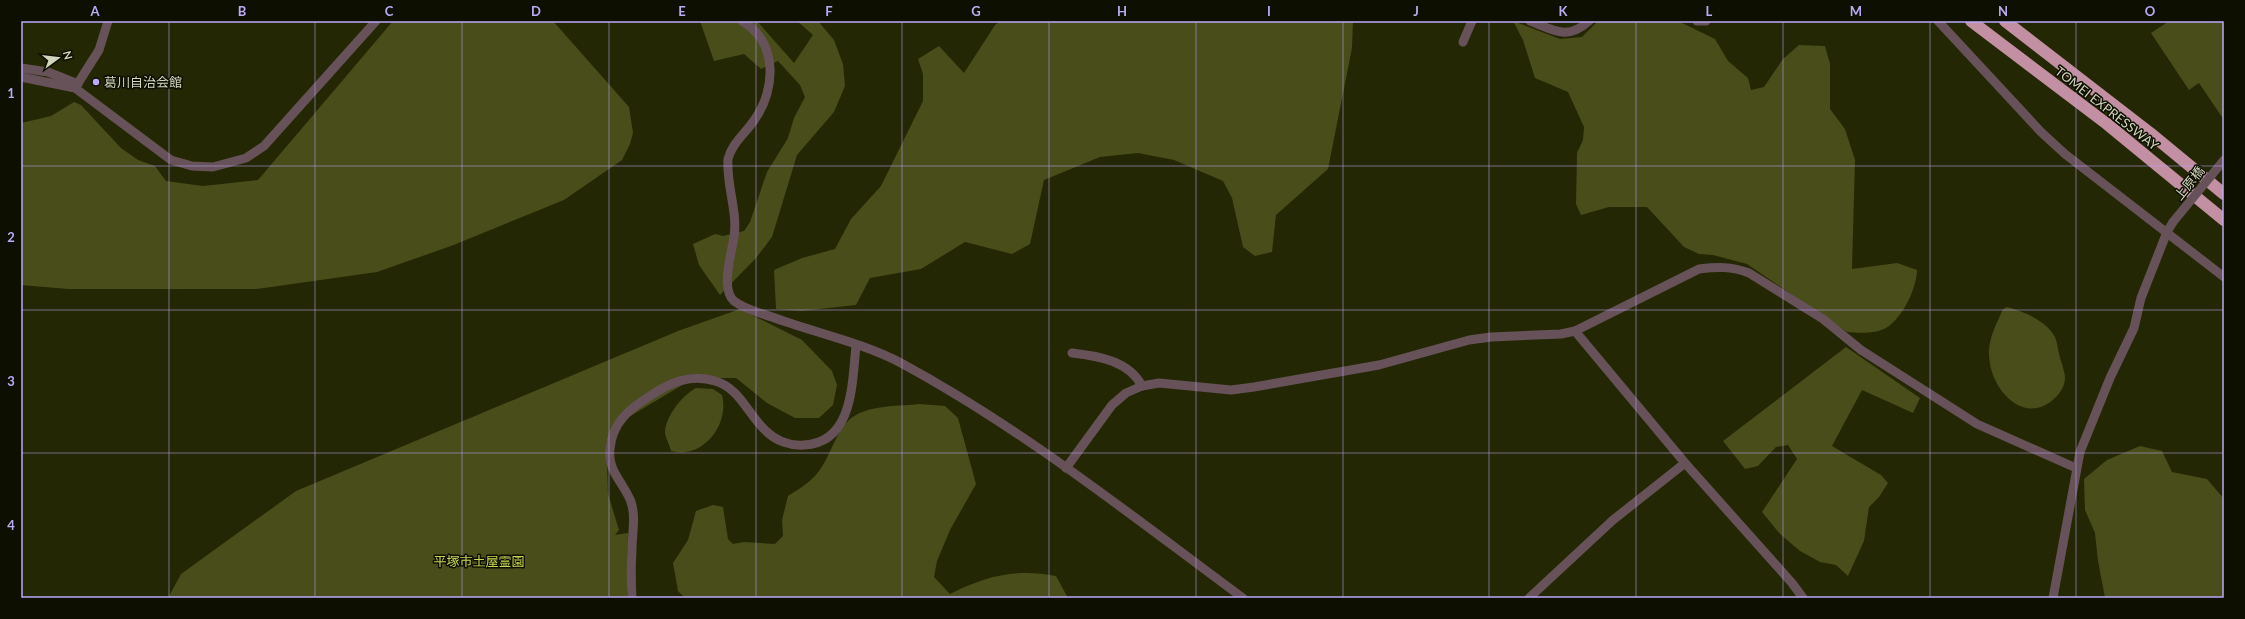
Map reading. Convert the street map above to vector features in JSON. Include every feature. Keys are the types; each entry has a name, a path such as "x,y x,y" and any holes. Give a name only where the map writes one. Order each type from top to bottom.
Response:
{"highway":[{"name":"TOMEI EXPRESSWAY","path":"1971,21 2107,124 2224,220"},
{"name":"TOMEI EXPRESSWAY","path":"2005,21 2150,133 2224,194"}],"street":[{"path":"77,86 100,50 108,21"},
{"path":"21,68 48,72 77,86 170,160 192,166 213,167 246,158 264,146 376,21"},
{"path":"742,21 755,31 762,42 770,65 771,79 763,108 730,150 728,159 727,167 735,226 729,262 728,288 733,300 753,310 892,358 955,392 1066,468 1243,598"},
{"path":"1463,42 1472,21"},
{"path":"1530,21 1562,33 1576,31 1588,21"},
{"path":"1697,21 1706,21"},
{"path":"1938,21 2041,132 2065,154 2224,277"},
{"path":"21,77 77,86"},
{"name":"上原橋","path":"2053,598 2080,452 2110,378 2134,328 2141,298 2167,232 2173,222 2224,160"},
{"path":"1066,468 1112,406 1126,393 1142,386 1159,383 1231,390 1379,365 1469,340 1491,337 1561,334 1575,331 1699,269 1720,266 1738,269 1749,273 1823,319 1861,350 1977,424 2076,468"},
{"path":"1575,331 1684,463 1792,583 1803,598"},
{"path":"632,598 634,516 631,502 614,473 610,458 612,438 626,413 667,386 691,378 702,378 715,381 731,390 740,398 759,424 772,437 796,445 814,444 830,435 844,418 850,400 856,346"},
{"path":"1072,353 1122,364 1136,375 1142,386"},
{"path":"1530,598 1613,520 1684,463"}],"green space":[{"path":"393,21 553,21 629,107 633,133 630,144 622,160 564,200 451,246 377,272 257,289 68,289 21,285 21,123 51,116 74,102 81,105 121,148 138,160 155,166 166,181 203,186 258,180"},
{"path":"700,21 757,21 794,63 813,35 797,21 818,21 834,40 843,64 845,86 834,112 797,155 772,237 756,258 720,295 699,265 693,244 715,234 723,236 744,231 750,222 767,172 788,138 794,118 805,97 800,85 778,61 761,69 744,54 714,61"},
{"path":"1000,21 1353,21 1352,48 1328,169 1276,215 1272,252 1255,256 1243,247 1232,198 1223,181 1174,160 1138,153 1100,157 1044,180 1030,244 1012,254 965,242 921,269 870,278 856,305 801,311 776,309 774,270 802,258 835,249 851,219 881,186 923,101 923,74 918,59 939,46 964,73 995,25"},
{"path":"1513,21 1560,39 1582,37 1598,21 1678,21 1715,39 1728,61 1748,78 1751,90 1764,87 1783,59 1799,45 1825,46 1830,64 1830,109 1845,129 1855,160 1852,269 1897,263 1917,270 1915,285 1912,293 1898,317 1882,330 1867,333 1847,332 1747,264 1713,255 1699,254 1684,247 1647,207 1609,207 1581,215 1576,204 1577,153 1583,140 1584,127 1568,92 1535,78 1523,40"},
{"path":"2169,21 2224,21 2224,120 2199,83 2189,90 2151,33"},
{"path":"2007,307 2027,314 2041,322 2055,337 2065,381 2058,395 2044,406 2033,408 2021,407 2011,401 2002,392 1991,368 1989,349 1993,331 2003,309"},
{"name":"平塚市土屋霊園","path":"740,309 802,340 832,371 837,385 833,405 819,418 795,418 767,403 736,378 694,378 617,424 607,461 608,494 619,530 615,535 628,533 627,598 168,598 181,574 296,491 678,331"},
{"path":"1846,347 1920,398 1913,413 1862,390 1832,446 1881,475 1888,483 1879,497 1869,507 1864,541 1848,576 1836,565 1820,562 1800,551 1780,534 1762,512 1797,459 1788,445 1776,447 1758,466 1745,469 1723,441"},
{"path":"696,388 713,389 722,395 722,418 718,428 711,438 703,445 693,450 682,452 671,451 665,433 668,420 671,413 680,401"},
{"path":"920,404 945,406 958,418 976,484 950,530 937,561 934,577 950,594 976,582 1001,575 1027,573 1056,576 1068,598 685,598 678,591 673,563 688,540 696,511 713,505 723,507 728,539 733,544 744,542 775,544 783,536 782,520 788,496 809,482 816,475 824,464 839,433 849,420 856,415 871,409 887,406"},
{"path":"2140,446 2162,451 2172,472 2207,479 2224,499 2224,598 2105,598 2098,561 2095,533 2085,510 2084,479 2107,460"}],"place":[{"name":"葛川自治会館","path":"96,82"}]}
